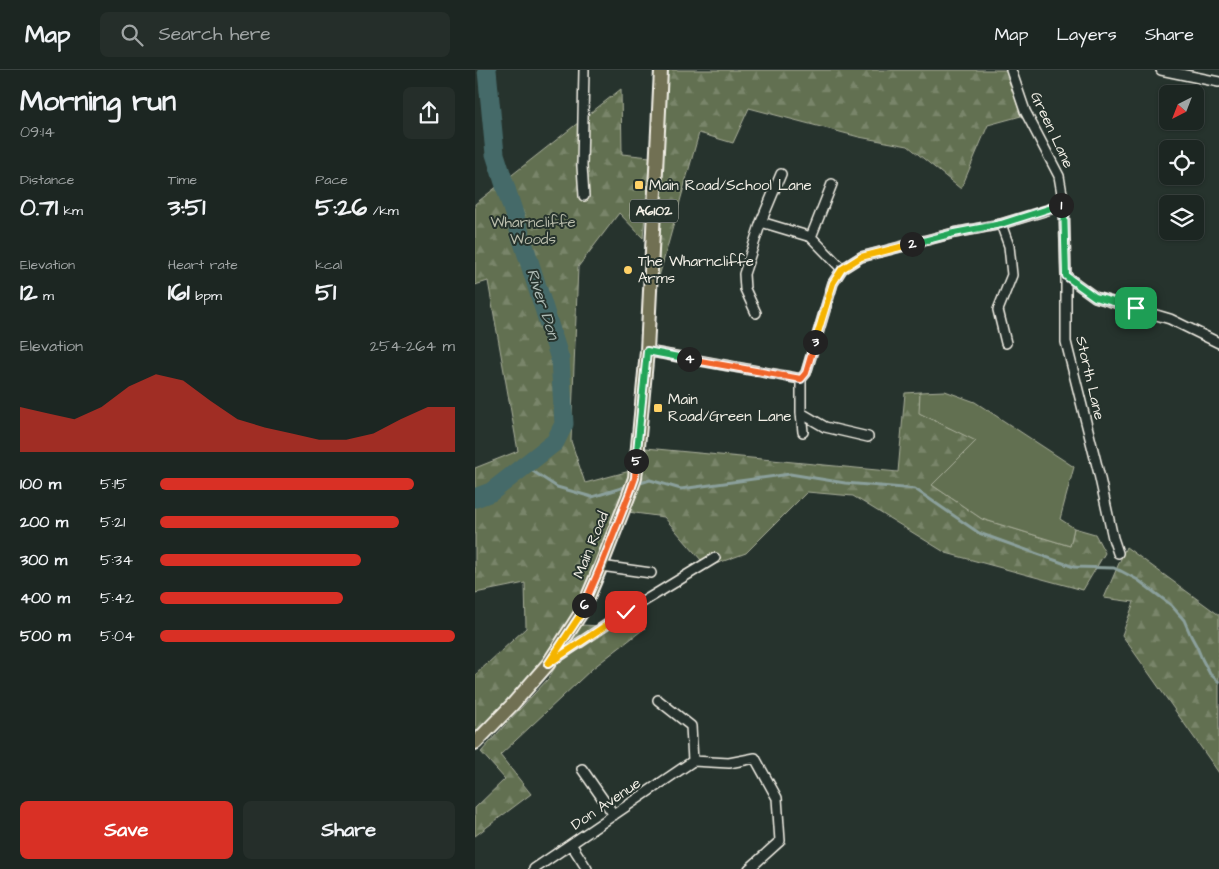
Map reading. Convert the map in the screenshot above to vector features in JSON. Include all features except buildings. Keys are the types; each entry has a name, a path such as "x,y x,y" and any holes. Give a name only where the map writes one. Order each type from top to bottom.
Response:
{"main road":[{"name":"A6102","path":"647,351 661,70"},
{"name":"Main Road","path":"475,743 548,664 581,614 635,478 647,351"}],"street":[{"path":"584,70 581,166 584,196"},
{"name":"Green Lane","path":"1011,70 1025,111 1059,176 1064,205"},
{"path":"1161,70 1219,82"},
{"path":"756,313 745,289 744,274 761,222 781,174"},
{"path":"811,237 832,184"},
{"path":"803,432 801,379 806,373 833,283 842,269 861,257 954,233 1001,224 1064,205"},
{"name":"Storth Lane","path":"1064,205 1066,342 1118,553"},
{"path":"761,222 811,237 842,269"},
{"path":"1001,224 1009,246 1012,275 998,310 1006,343"},
{"path":"1066,276 1095,297 1171,319 1219,343"},
{"path":"647,351 801,379"},
{"path":"801,413 825,427 868,437"},
{"path":"548,664 626,612 715,558"},
{"path":"601,566 651,573"},
{"path":"658,700 691,726 693,761 729,763 755,758 777,798 780,841 749,869"},
{"name":"Don Avenue","path":"534,869 693,761"},
{"path":"582,769 614,815"},
{"path":"571,844 587,869"}],"green space":[{"path":"667,70 1006,70 1021,116 988,125 961,189 908,146 859,137 749,108 733,143 699,133 655,291"},
{"name":"Wharncliffe Woods","path":"621,89 622,154 650,157 643,238 619,213 578,267 571,441 585,483 630,471 582,599 545,662 475,734 475,675 526,628 525,583 475,593 475,468 518,451 488,281 475,285 475,204"},
{"path":"945,391 975,402 1074,467 1060,519 1074,528 1070,546 982,519 932,485 976,441 919,413 920,392"},
{"path":"920,392 920,413 977,441 932,485 982,519 1070,546 1074,528 1095,534 1105,553 1083,590 946,553 853,496 807,492 746,553 707,567 664,517 628,512 643,473 646,448 898,472 905,393"},
{"path":"1126,547 1219,615 1219,773 1122,635 1134,602 1104,598"},
{"path":"581,625 645,628 593,668 500,755 531,794 475,836 475,808 505,779 481,752 548,679"}],"waterway":[{"name":"River Don","path":"475,498 491,492 555,442 564,424 560,359 495,154 487,70"},
{"path":"525,466 557,487 592,497 628,486"},
{"path":"637,484 650,480 681,489 790,474 845,483 915,489 979,533 1074,567 1114,568 1120,571"},
{"path":"1119,570 1138,580 1171,605 1184,620 1210,674 1219,682"}],"place":[{"name":"Main Road/School Lane","path":"639,185"},
{"name":"The Wharncliffe Arms","path":"628,270"},
{"name":"Main Road/Green Lane","path":"658,408"}],"route":[{"path":"626,612 548,664 581,614 635,478 647,351 801,379 806,373 833,283 842,269 861,257 954,233 1001,224 1064,205 1066,276 1095,297 1136,308"}]}
